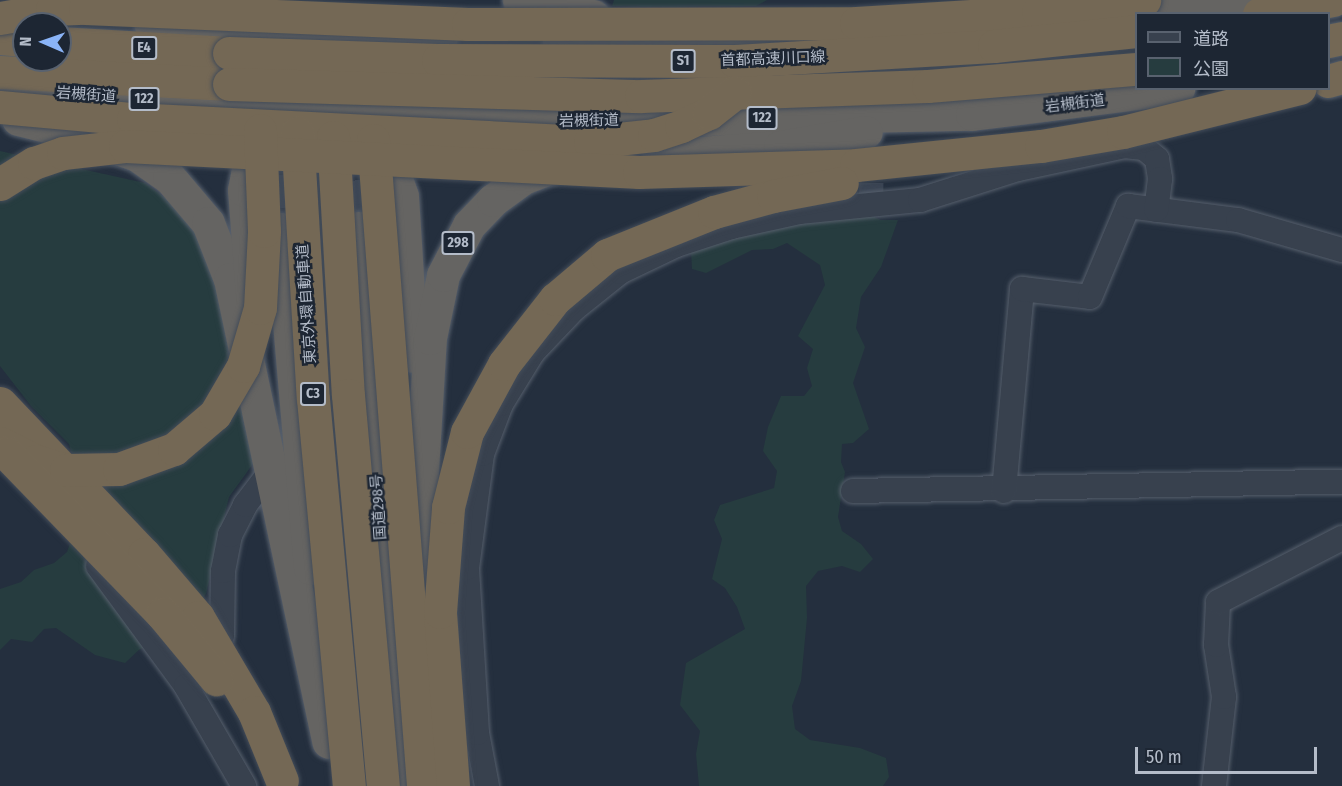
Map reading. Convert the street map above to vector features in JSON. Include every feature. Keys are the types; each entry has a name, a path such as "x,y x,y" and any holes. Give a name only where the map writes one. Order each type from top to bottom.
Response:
{"highway":[{"path":"254,0 282,34"},
{"path":"0,444 28,458 66,470 119,470 174,449 215,414 231,391 252,339 263,270 254,0"},
{"name":"東京外環自動車道","path":"291,0 313,399 349,786"},
{"name":"C3","path":"327,0 348,395 383,786"},
{"path":"271,471 243,210 248,170 293,93 332,51 365,0"},
{"path":"365,0 378,227 423,786"},
{"path":"519,0 731,42"},
{"path":"0,108 133,119 537,141 624,140 681,126 709,112 751,80 774,49 793,0"},
{"path":"0,16 52,9 85,8 468,24 856,22 1038,12 1144,0"},
{"path":"1170,12 1240,0"},
{"path":"1270,12 1333,0"},
{"name":"122","path":"0,16 282,34 389,72 657,79 972,114"},
{"name":"122","path":"332,51 390,37 731,42 924,35 1135,16"},
{"name":"首都高速川口線","path":"229,81 438,60 735,61 994,46 1135,31"},
{"name":"E4","path":"72,46 229,81"},
{"name":"122","path":"0,61 228,70 293,93"},
{"name":"S1","path":"229,81 641,96 928,86 1135,69"},
{"name":"E4","path":"0,72 229,81"},
{"name":"岩槻街道","path":"0,89 229,81 293,93 345,111 547,122 972,114 1162,90"},
{"path":"453,786 440,612 442,554 454,468 483,399 524,337 555,299 607,255 714,212 773,196 916,173 1123,132 1292,90"},
{"path":"345,111 377,139 388,156 402,196 419,522"},
{"name":"298","path":"429,786 419,522 430,338 437,293 449,257 469,225 507,188 538,171 570,162 780,147 972,114"},
{"path":"0,115 67,130 137,155 169,177 197,206 216,240 230,279 328,742"},
{"path":"0,184 34,163 63,153 125,146 639,172 856,165 1041,147"},
{"name":"国道298号","path":"359,228 389,643 405,786"},
{"path":"281,229 294,406 333,786"},
{"path":"0,403 144,554 198,617 254,712 283,784"},
{"path":"0,444 187,643 247,717 283,784"}],"street":[{"path":"487,786 477,733 467,568 482,454 501,404 533,352 574,309 620,272 676,245 731,227 799,212 920,200 1018,169 1124,146 1144,148 1157,159 1160,179 1156,210"},
{"path":"1004,491 1022,289 1090,297 1128,206 1238,220 1342,250"},
{"path":"0,444 186,686 244,786"},
{"path":"186,686 213,658 222,634 223,571 230,535 245,505 271,471"},
{"path":"853,491 1004,491 1342,482"},
{"path":"1214,786 1224,698 1215,645 1218,602 1342,538"},
{"path":"426,737 438,786"}],"green space":[{"path":"614,0 767,0 756,6 651,7 612,6"},
{"path":"0,151 145,183 197,221 224,288 255,461 229,497 206,594 181,630 140,649 125,663 95,655 56,628 44,629 32,642 11,639 0,650 0,589 21,582 34,570 54,563 67,552 84,503 69,444 31,406 0,366"},
{"path":"863,212 881,220 898,220 881,267 861,297 856,328 865,347 853,383 869,429 853,443 842,444 841,462 845,472 838,517 842,531 861,544 873,559 860,572 842,566 818,571 806,586 807,618 801,681 792,706 795,729 810,740 860,748 886,758 889,777 883,786 699,786 696,754 700,731 680,705 686,663 745,629 737,607 725,588 712,579 722,539 714,520 720,505 774,488 777,471 763,451 768,427 781,396 804,396 812,386 807,368 813,349 798,336 825,285 820,265 787,243 773,249 752,250 706,273 692,269 691,250 783,223 816,223"}],"tunnel":[{"path":"277,126 281,229"},
{"path":"354,131 359,228"},
{"path":"871,207 872,149"}]}
